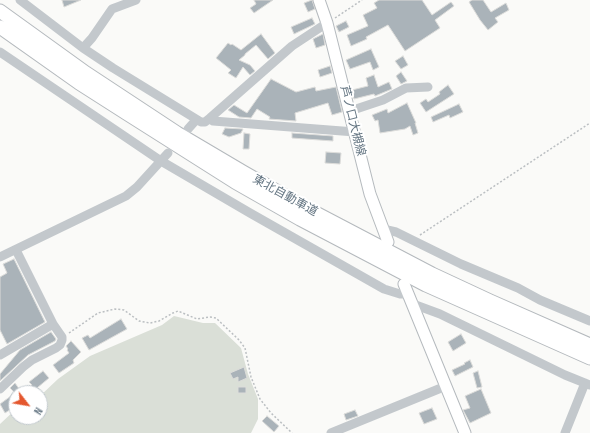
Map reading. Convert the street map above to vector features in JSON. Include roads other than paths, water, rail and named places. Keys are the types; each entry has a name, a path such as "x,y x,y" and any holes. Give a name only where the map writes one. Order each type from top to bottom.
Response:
{"highway":[{"name":"東北自動車道","path":"0,11 86,73 171,128 306,208 438,277 590,345"},
{"name":"東北自動車道","path":"0,27 126,114 236,182 300,219 426,285 590,358"}],"main road":[{"name":"芦ノ口大槻線","path":"319,0 328,22 370,194 388,242"},
{"path":"409,294 465,433"}],"street":[{"path":"20,0 83,48 201,122 205,122 210,118 292,46 328,22"},
{"path":"83,48 92,38 112,9 136,0"},
{"path":"0,52 161,161 363,279 393,293 403,295 409,294 440,314 565,375 588,384 565,433"},
{"path":"350,111 383,100 406,88 428,87"},
{"path":"210,118 213,120 355,132"},
{"path":"188,129 196,120"},
{"path":"0,257 126,196 137,187 168,153"},
{"path":"383,229 396,232 461,264 590,321"},
{"path":"0,390 23,367 32,360 60,345 62,340 62,337 53,324 16,250"},
{"path":"0,355 53,324"},
{"path":"331,433 446,386"}]}
